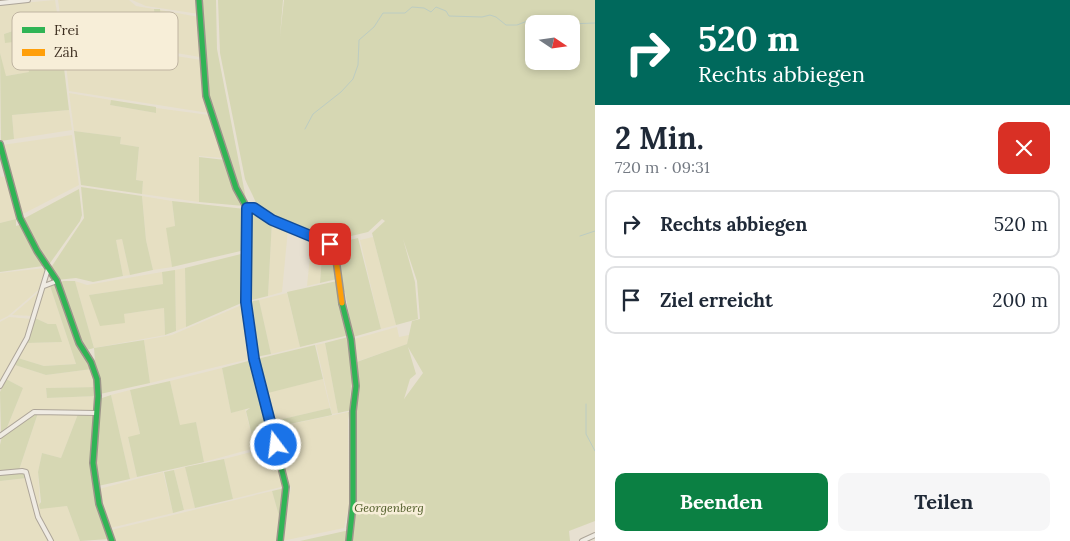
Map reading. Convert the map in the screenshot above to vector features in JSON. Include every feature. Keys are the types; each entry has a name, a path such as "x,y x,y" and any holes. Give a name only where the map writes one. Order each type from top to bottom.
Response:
{"street":[{"path":"0,4 28,0"},
{"path":"199,0 206,96 233,181 247,208 246,302 253,350 286,487 280,541"},
{"path":"0,144 20,218 48,269 57,281 79,343 91,362 97,378 98,396 93,463 96,488 111,541"},
{"path":"247,208 254,208 272,220 330,244 335,252 340,294 351,339 356,386 353,411 354,504 349,541"},
{"path":"0,386 28,338 48,269"},
{"path":"44,286 57,281"},
{"path":"0,436 34,412 96,413"},
{"path":"0,473 22,470 26,472 38,517 51,541"},
{"path":"582,541 595,535"}],"shaded area":[{"path":"55,0 57,12 12,12 12,31 4,34 12,37 12,70 29,70 30,72 5,76 0,53 0,5"},
{"path":"58,0 129,0 136,6 154,9 154,12 60,12"},
{"path":"132,0 198,0 199,14 146,6"},
{"path":"178,13 199,17 200,57 178,53"},
{"path":"178,56 201,60 209,113 69,91 67,70 178,70"},
{"path":"69,93 111,100 110,105 156,113 156,108 209,115 223,158 199,156 199,202 142,194 143,181 136,180 139,147 120,144 121,137 74,131"},
{"path":"69,110 72,130 14,139 12,115"},
{"path":"72,135 79,185 21,215 2,145"},
{"path":"0,174 1,177 8,176 20,218 0,223"},
{"path":"142,196 172,201 175,227 167,228 172,267 153,270 146,240"},
{"path":"272,221 288,229 282,292 268,296"},
{"path":"312,236 323,241 320,283 307,286"},
{"path":"373,237 396,325 381,329 360,240"},
{"path":"122,239 130,275 123,276 116,240"},
{"path":"45,268 47,270 43,286 8,316 0,320 0,273"},
{"path":"185,268 186,327 176,331 175,270"},
{"path":"162,272 163,284 89,295 124,314 164,308 165,335 94,348 75,281 87,285"},
{"path":"49,283 76,364 44,366 18,358 27,343 62,342 48,324 35,318 45,287"},
{"path":"41,290 33,316 12,315"},
{"path":"287,293 300,347 271,354 259,300"},
{"path":"244,304 246,305 253,358 150,383 144,340 172,335"},
{"path":"9,317 32,319 24,341 0,384 0,322"},
{"path":"397,327 399,337 409,335 407,344 356,362 352,341 354,339"},
{"path":"325,343 338,413 332,414 316,345"},
{"path":"15,365 46,375 92,369 97,387 46,388 47,398 97,396 96,411 33,410 6,430 23,388 6,379"},
{"path":"222,368 231,413 245,409 255,448 204,462 196,422 180,426 170,381"},
{"path":"323,379 330,408 270,422 262,394"},
{"path":"130,390 140,435 128,438 137,477 130,479 111,395"},
{"path":"348,412 349,507 344,528 282,541 291,487 288,486 273,428"},
{"path":"38,413 78,414 61,458 42,453 38,472 40,508 67,506 80,541 53,541 41,522 27,472 19,470"},
{"path":"275,446 285,486 233,499 224,459"},
{"path":"185,467 195,508 184,510 174,470"},
{"path":"163,472 173,513 110,528 99,489"},
{"path":"27,478 39,522 50,541 0,541 0,481"},
{"path":"272,491 281,523 279,541 114,541 111,530"}],"green space":[{"path":"202,0 216,0 217,49 247,204 237,187 207,95"},
{"name":"Georgenberg","path":"218,0 283,0 280,36 284,0 595,0 595,521 569,531 570,541 349,541 349,528 346,528 350,500 352,456 348,412 352,413 354,456 354,365 350,397 352,410 338,413 325,343 348,337 354,363 407,344 412,321 420,319 417,281 403,239 415,282 418,319 396,325 372,233 385,221 382,219 368,232 330,241 272,219 257,207 245,179 220,53","holes":["408,347 423,373 404,399 410,379 416,374"]},
{"path":"154,9 160,9 160,12 154,12"},
{"path":"12,31 12,42 5,43 4,34"},
{"path":"0,53 6,76 29,72 29,70 64,70 69,110 12,115 14,139 1,141"},
{"path":"111,100 156,107 156,113 110,105"},
{"path":"74,131 121,137 120,144 139,147 136,180 143,181 142,194 81,185"},
{"path":"199,157 225,160 244,206 199,202"},
{"path":"81,187 142,196 146,240 153,270 130,275 122,239 116,240 123,276 93,282 76,278 57,280 50,269 84,218"},
{"path":"79,189 82,215 80,221 48,266 23,219"},
{"path":"172,201 245,209 245,250 172,267 166,228 175,226"},
{"path":"249,210 254,210 272,221 268,296 248,301"},
{"path":"16,219 16,226 22,224 43,266 0,272 0,223"},
{"path":"358,238 381,329 353,337 345,292 342,292 333,244"},
{"path":"323,242 332,247 337,279 320,283"},
{"path":"245,253 246,301 186,327 185,268"},
{"path":"175,270 176,331 165,335 164,308 124,314 125,323 100,326 89,295 163,284 162,272"},
{"path":"63,281 75,281 94,348 83,351 60,283"},
{"path":"337,281 349,335 300,347 287,292"},
{"path":"49,283 56,283 68,320 92,369 46,375 15,365 18,358 44,366 76,364"},
{"path":"259,300 271,354 256,357 248,302"},
{"path":"35,318 48,324 56,324 62,342 27,343"},
{"path":"144,340 150,383 100,394 93,362 95,361 94,348"},
{"path":"315,345 323,379 264,394 257,359"},
{"path":"252,360 275,444 255,448 246,411 250,408 231,413 222,368"},
{"path":"6,379 23,388 6,430 1,433 0,392"},
{"path":"170,381 180,425 196,422 204,462 137,477 128,437 140,434 130,390"},
{"path":"98,387 98,396 47,398 46,388"},
{"path":"111,395 130,479 98,486 95,443 99,399"},
{"path":"330,408 332,415 271,428 270,422"},
{"path":"38,413 19,470 0,473 0,445 2,436"},
{"path":"78,414 95,416 96,493 109,539 80,541 67,506 40,509 39,505 41,502 38,472 42,453 61,458"},
{"path":"224,459 233,499 195,508 185,467"},
{"path":"174,470 184,510 173,513 164,472"},
{"path":"23,472 27,478 0,481 0,475"},
{"path":"285,488 281,523 272,491"},
{"path":"348,531 348,541 300,541"}],"waterway":[{"path":"305,129 313,114 341,92 353,79 358,65 359,40 374,27 383,13 405,13 412,7 424,8 431,12 436,7 446,11 449,16 482,17 490,15 506,25 517,25 525,22"},
{"path":"580,24 595,23"},
{"path":"580,236 595,231"},
{"path":"586,404 586,434 595,451"}],"traffic: fast":[{"path":"199,0 206,96 236,188 247,208 246,302 254,359 286,487 280,541"},
{"path":"0,144 20,218 37,251 57,281 79,343 91,362 97,379 98,396 93,463 99,504 112,541"},
{"path":"342,303 351,339 356,386 353,411 353,504 349,541"}],"traffic: slow":[{"path":"247,208 254,208 272,220 331,244 335,252 342,303"}],"route":[{"path":"276,445 254,359 246,302 247,208 254,208 272,220 330,244"}]}
